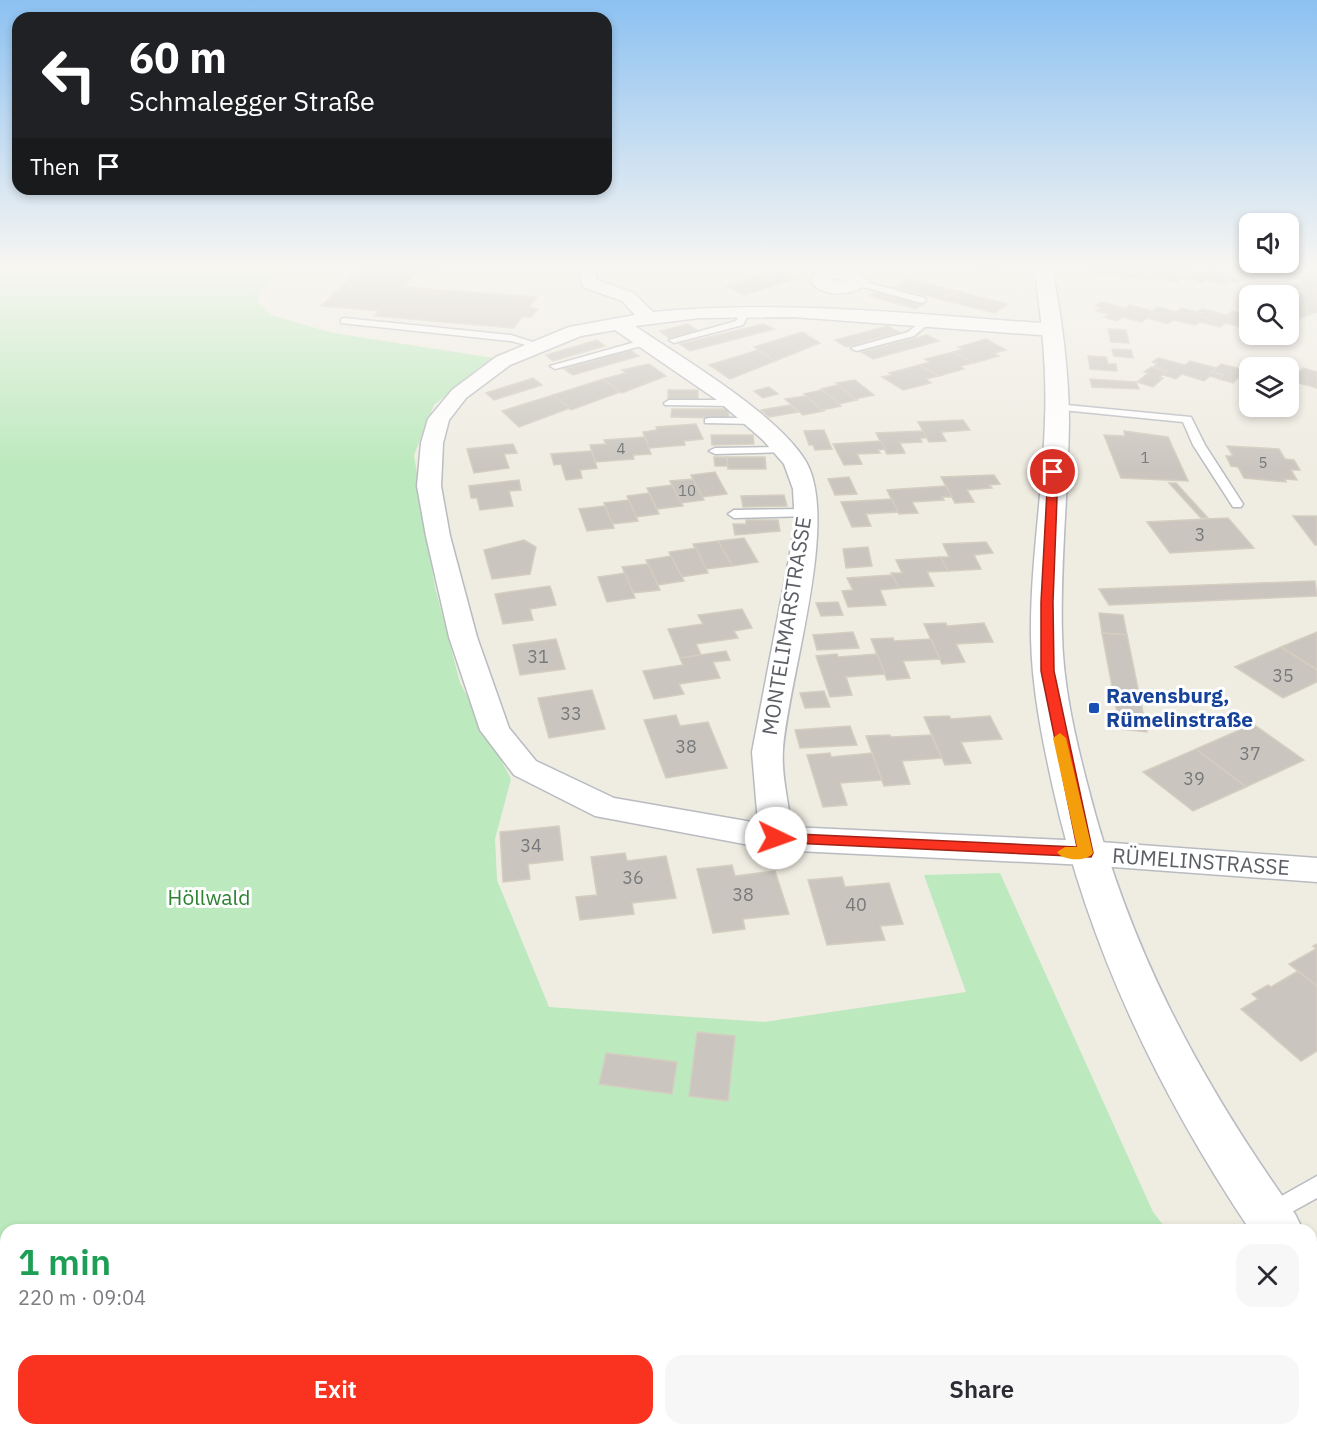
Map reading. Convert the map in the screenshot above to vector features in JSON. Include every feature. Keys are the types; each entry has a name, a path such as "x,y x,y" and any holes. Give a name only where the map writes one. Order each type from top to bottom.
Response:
{"street":[{"name":"RÜMELINSTRASSE","path":"565,335 503,361 459,394 439,419 432,443 429,486 438,536 463,637 495,730 525,768 607,808 776,838 1086,853 1317,870"},
{"name":"MONTELIMARSTRASSE","path":"653,335 785,450 795,462 805,489 807,527 767,752 776,838"},
{"path":"1053,335 1056,407 1047,602 1048,671 1086,853 1113,932 1158,1038 1200,1111 1273,1223"}],"lane":[{"path":"480,335 510,338 537,345"},
{"path":"555,366 634,335"},
{"path":"674,340 694,335"},
{"path":"856,348 907,335"},
{"path":"669,403 732,403"},
{"path":"1056,407 1187,420 1199,445 1236,504"},
{"path":"709,421 754,421"},
{"path":"715,451 785,450"},
{"path":"734,514 807,513"},
{"path":"1273,1223 1317,1186"}],"green space":[{"name":"Höllwald","path":"0,335 346,335 494,358 434,405 414,455 435,587 460,683 511,779 495,839 497,880 549,1007 764,1022 966,992 924,875 1000,873 1153,1212 1162,1224 0,1224"}],"building":[{"path":"665,335 682,335 669,338"},
{"path":"717,335 751,335 690,351 680,344"},
{"path":"793,335 807,335 820,343 775,361 754,347"},
{"path":"854,335 889,335 846,347 835,340"},
{"path":"927,335 939,341 873,359 861,352"},
{"path":"1109,335 1127,335 1129,343 1111,342"},
{"path":"986,339 1006,350 994,353 999,356 974,363 953,352 963,349 958,347"},
{"path":"597,340 605,346 553,361 546,355"},
{"path":"1112,349 1131,350 1133,358 1114,356"},
{"path":"630,350 639,356 573,375 564,369"},
{"path":"758,350 775,361 730,379 709,365"},
{"path":"953,352 974,363 960,366 964,369 939,376 919,365 930,362 925,359"},
{"path":"1088,356 1106,357 1108,364 1116,364 1117,371 1090,369"},
{"path":"1158,358 1185,365 1190,361 1216,368 1212,372 1223,375 1219,379 1210,376 1204,381 1182,374 1176,379 1163,375 1167,371 1153,367 1157,364 1152,362"},
{"path":"649,364 666,376 622,393 603,379 626,373 622,370"},
{"path":"1221,364 1239,368 1239,378 1233,383 1219,379 1223,375 1212,372"},
{"path":"919,365 939,376 926,379 931,383 903,390 882,377 893,375 889,373"},
{"path":"1151,367 1167,371 1153,387 1137,382 1148,373 1144,372"},
{"path":"1303,368 1317,372 1317,388 1299,383 1299,372"},
{"path":"533,378 542,385 494,400 486,393"},
{"path":"603,379 620,392 571,410 553,395"},
{"path":"1090,379 1136,382 1139,389 1092,387"},
{"path":"855,380 874,395 855,399 836,383"},
{"path":"838,385 857,400 839,404 821,389"},
{"path":"769,387 778,394 763,398 754,391"},
{"path":"668,390 698,390 698,399 668,399"},
{"path":"822,390 841,406 822,410 804,394"},
{"path":"553,395 570,408 519,427 502,411"},
{"path":"806,396 824,411 803,415 785,399"},
{"path":"790,405 799,412 769,417 761,410"},
{"path":"672,409 728,409 729,418 671,417"},
{"path":"963,420 970,430 941,432 946,441 929,442 918,422"},
{"path":"696,424 703,439 684,441 685,445 649,448 643,432 657,430 656,427"},
{"path":"824,430 832,449 815,450 813,445 809,445 804,431"},
{"path":"923,431 927,438 920,438 922,442 900,443 905,453 887,454 876,433"},
{"path":"1124,431 1168,437 1188,481 1121,478 1104,435 1125,436"},
{"path":"711,435 753,435 754,444 712,445"},
{"path":"645,437 651,454 633,455 634,459 595,462 590,445 606,444 604,440"},
{"path":"881,441 885,449 878,450 880,453 857,454 862,464 844,465 833,444"},
{"path":"513,444 517,453 504,454 509,468 474,473 467,449"},
{"path":"1227,446 1279,449 1285,459 1294,460 1300,470 1291,470 1297,480 1285,479 1286,482 1244,478 1238,467 1231,466 1226,456 1233,456"},
{"path":"592,451 597,468 580,470 582,478 566,480 561,464 554,465 551,454"},
{"path":"714,457 727,457 728,466 715,466"},
{"path":"727,457 765,457 766,469 728,469"},
{"path":"715,472 727,494 702,497 691,475"},
{"path":"994,475 1000,484 989,485 992,488 967,490 974,502 955,503 941,477"},
{"path":"849,477 857,494 835,495 828,479"},
{"path":"693,479 704,500 681,503 670,481"},
{"path":"519,480 521,490 509,491 513,506 480,510 477,498 471,498 469,486"},
{"path":"1169,483 1176,483 1208,518 1201,518"},
{"path":"672,485 683,506 657,509 647,488"},
{"path":"946,486 952,497 942,497 944,500 912,502 918,513 899,514 887,490"},
{"path":"649,493 659,514 636,517 627,496"},
{"path":"784,495 787,506 743,507 741,496"},
{"path":"892,499 898,512 866,514 871,526 852,527 841,502"},
{"path":"629,500 638,521 612,524 604,503"},
{"path":"605,506 614,528 587,531 579,509"},
{"path":"1293,516 1317,516 1317,545 1315,545"},
{"path":"1228,518 1254,548 1170,553 1147,522"},
{"path":"746,520 778,520 780,531 735,535 733,524 746,524"},
{"path":"744,538 758,562 732,566 718,541"},
{"path":"524,540 536,547 530,574 492,579 484,550"},
{"path":"718,541 732,566 706,569 693,544"},
{"path":"986,542 993,553 974,555 981,569 948,571 940,557 949,557 943,544"},
{"path":"868,547 872,566 846,568 843,549"},
{"path":"696,548 708,573 681,577 669,552"},
{"path":"671,556 684,581 658,585 646,560"},
{"path":"940,557 948,571 927,572 934,586 899,588 891,573 902,573 896,560"},
{"path":"648,564 660,590 633,593 622,567"},
{"path":"625,573 635,598 607,602 598,577"},
{"path":"892,575 899,588 880,590 886,605 848,607 842,591 853,590 847,578"},
{"path":"1315,581 1317,596 1109,605 1099,589"},
{"path":"550,586 556,605 530,609 533,620 503,624 495,594"},
{"path":"838,602 843,615 821,616 816,603"},
{"path":"742,609 752,628 734,631 738,638 696,644 701,655 680,658 668,629 703,624 698,615"},
{"path":"1099,613 1123,615 1127,635 1102,633"},
{"path":"946,623 947,626 984,623 993,642 956,644 965,662 942,664 924,624"},
{"path":"853,632 859,648 817,650 813,635"},
{"path":"1317,632 1317,670 1281,647"},
{"path":"1102,633 1127,635 1147,732 1120,729"},
{"path":"893,638 894,641 931,639 940,659 903,661 910,678 887,680 871,639"},
{"path":"556,639 565,669 520,675 513,645"},
{"path":"1281,647 1317,670 1317,682 1283,698 1235,667"},
{"path":"726,651 730,660 713,662 720,678 679,684 684,694 654,699 643,671 683,665 680,658"},
{"path":"837,654 838,657 877,654 885,674 846,677 852,695 830,697 816,656"},
{"path":"592,690 605,729 549,738 538,698"},
{"path":"824,691 830,707 805,708 800,693"},
{"path":"676,715 680,726 708,722 727,768 666,778 644,720"},
{"path":"949,716 951,719 990,716 1002,739 961,742 971,763 945,765 924,717"},
{"path":"1253,724 1304,760 1246,787 1196,749"},
{"path":"850,726 857,745 800,748 795,730"},
{"path":"890,735 891,737 931,735 942,758 902,761 910,784 884,786 866,736"},
{"path":"1196,749 1246,787 1193,811 1143,772"},
{"path":"830,753 831,757 872,753 882,780 840,783 847,805 823,807 807,755"},
{"path":"559,826 563,860 528,864 530,879 503,882 500,832"},
{"path":"625,853 627,861 666,856 676,898 632,903 634,914 580,920 576,897 597,895 591,857"},
{"path":"732,865 735,876 775,871 789,914 743,919 745,929 713,933 697,869"},
{"path":"842,877 845,887 889,883 903,924 880,926 885,940 827,945 808,880"},
{"path":"1317,944 1317,986 1289,964 1316,949 1313,946"},
{"path":"1298,971 1317,986 1317,1051 1301,1061 1241,1009 1258,999 1252,994 1268,985 1271,987"},
{"path":"697,1032 735,1036 728,1101 689,1096"},
{"path":"606,1053 677,1062 672,1094 599,1084"}],"slow traffic":[{"path":"1060,738 1086,853 1065,852"}],"place":[{"name":"Ravensburg, Rümelinstraße","path":"1094,708"}],"route":[{"path":"776,838 1086,853 1072,796 1048,671 1047,602 1053,472"}]}
